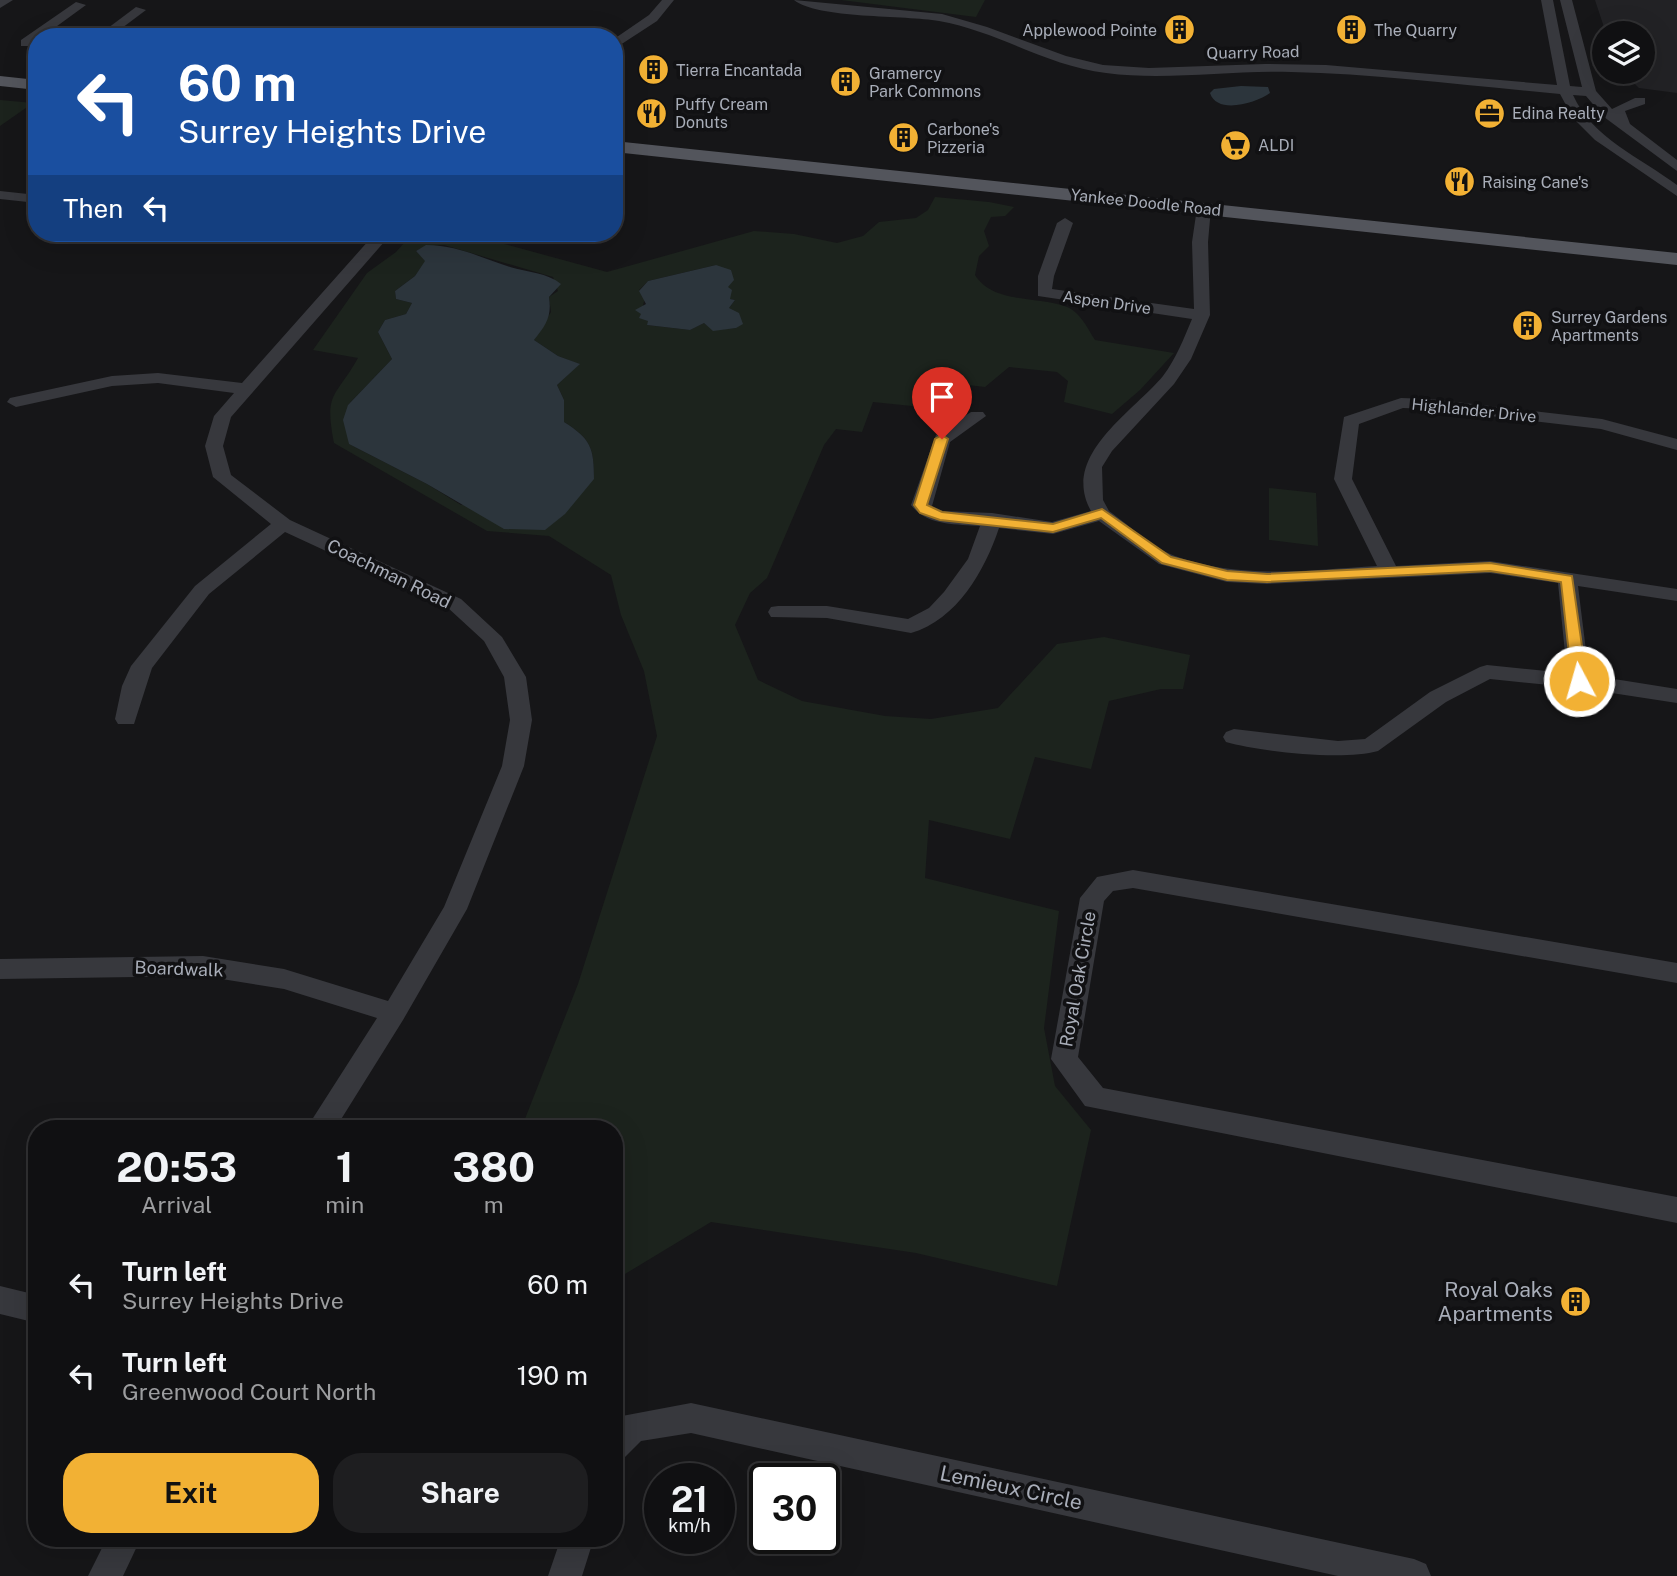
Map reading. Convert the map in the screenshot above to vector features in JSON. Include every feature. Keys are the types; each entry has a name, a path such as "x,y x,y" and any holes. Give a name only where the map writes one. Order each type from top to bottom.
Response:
{"main road":[{"path":"0,81 28,84"},
{"name":"Yankee Doodle Road","path":"623,147 1677,259"}],"street":[{"path":"0,4 7,0"},
{"path":"623,39 653,18 668,0"},
{"name":"Quarry Road","path":"800,0 835,8 938,17 968,23 1036,53 1102,69 1169,73 1288,68 1590,92"},
{"path":"1547,0 1565,90 1577,114 1607,142 1677,192"},
{"path":"1566,0 1590,92 1624,125 1677,167"},
{"path":"51,28 80,5"},
{"path":"115,28 140,10"},
{"path":"1624,125 1618,109 1640,101"},
{"path":"0,195 28,199"},
{"path":"1203,208 1200,242 1202,314 1183,359 1168,380 1104,448 1093,467 1094,500 1102,513 1167,560 1227,576 1267,578 1490,567 1677,595"},
{"name":"Aspen Drive","path":"1065,223 1046,276 1044,293 1202,314"},
{"name":"Coachman Road","path":"326,1120 394,1013 455,909 513,766 522,720 515,677 492,637 454,603 284,524 222,477 214,446 223,416 375,242"},
{"path":"16,402 112,381 154,378 247,389"},
{"name":"Highlander Drive","path":"1390,573 1343,479 1350,421 1401,403 1430,404 1602,425 1677,445"},
{"path":"977,415 942,439 920,505 925,510 940,516 992,519 1053,528 1102,513"},
{"path":"778,611 827,611 911,626 920,623 936,613 978,560 992,519"},
{"path":"126,719 133,686 142,666 202,590 284,524"},
{"path":"1567,579 1579,681"},
{"path":"1234,737 1338,749 1370,746 1438,697 1487,672 1579,681 1677,696"},
{"name":"Royal Oak Circle","path":"1677,973 1133,879 1106,883 1092,898 1064,1059 1095,1098 1677,1210"},
{"name":"Boardwalk","path":"0,969 203,966 284,979 394,1013"},
{"path":"0,1300 28,1307"},
{"name":"Lemieux Circle","path":"623,1437 633,1427 691,1418 1414,1576"},
{"path":"105,1576 120,1547"},
{"path":"565,1576 575,1547"}],"shaded area":[{"path":"841,0 985,0 976,17"},
{"path":"1595,0 1677,0 1677,93 1639,88 1635,84 1655,84 1655,21 1602,21"},
{"path":"1268,87 1270,93 1247,103 1228,105 1214,100 1210,93 1214,89"},
{"path":"0,100 28,103 28,106 0,126"},
{"path":"935,197 1014,207 1005,216 991,217 984,231 989,246 979,256 975,275 983,284 1004,295 1072,309 1095,340 1174,353 1140,390 1112,414 1064,402 1068,381 1057,372 1009,367 985,387 959,384 954,402 942,402 931,408 873,402 862,432 836,429 824,445 767,578 750,593 735,625 758,680 802,701 885,716 931,719 998,708 1057,644 1104,637 1190,655 1183,689 1161,689 1109,701 1091,769 1035,757 1010,839 929,820 925,878 1059,911 1044,1028 1055,1086 1091,1130 1057,1286 916,1253 711,1222 623,1273 623,1120 525,1120 578,984 657,736 644,671 621,615 611,575 549,536 487,531 334,443 331,404 358,358 313,350 367,273 405,242 497,242 607,272 754,231 794,234 837,243 863,236 879,222 916,218 928,210","holes":["444,245 553,277 558,291 549,297 551,312 534,340 558,356 579,364 557,385 564,400 564,422 585,439 592,452 594,479 461,505 427,484 349,444 348,405 392,359 378,332 385,320 406,314 412,303 396,299 395,291 415,276 426,261 416,251 426,246","716,265 730,299 735,300 729,308 736,328 713,330 704,323 690,330 647,325 649,321 641,314 645,297 639,290 648,281"]},
{"path":"426,245 459,250 544,275 561,284 549,297 550,310 547,320 534,340 558,356 580,364 557,385 564,400 564,422 585,439 592,452 594,479 565,514 545,530 504,529 427,484 349,444 343,420 348,405 392,359 378,332 385,320 406,314 412,303 396,299 395,291 415,276 425,261 416,251"},
{"path":"716,265 731,270 734,280 728,287 732,290 730,299 735,300 729,308 739,313 743,324 736,328 713,331 704,323 690,330 647,325 648,321 639,318 641,314 635,310 646,304 639,291 648,281"},
{"path":"1269,488 1316,493 1318,546 1269,540"}],"place":[{"name":"Applewood Pointe","path":"1180,30"},
{"name":"The Quarry","path":"1351,30"},
{"name":"Tierra Encantada","path":"653,70"},
{"name":"Gramercy Park Commons","path":"846,82"},
{"name":"Puffy Cream Donuts","path":"652,113"},
{"name":"Edina Realty","path":"1489,113"},
{"name":"Carbone's Pizzeria","path":"904,138"},
{"name":"ALDI","path":"1235,145"},
{"name":"Raising Cane's","path":"1459,182"},
{"name":"Surrey Gardens Apartments","path":"1528,326"},
{"name":"Royal Oaks Apartments","path":"1576,1302"}],"route":[{"path":"942,439 933,458 920,505 940,516 992,519 1027,527 1053,528 1102,513 1167,560 1227,576 1267,578 1490,567 1567,579 1579,681"}]}
